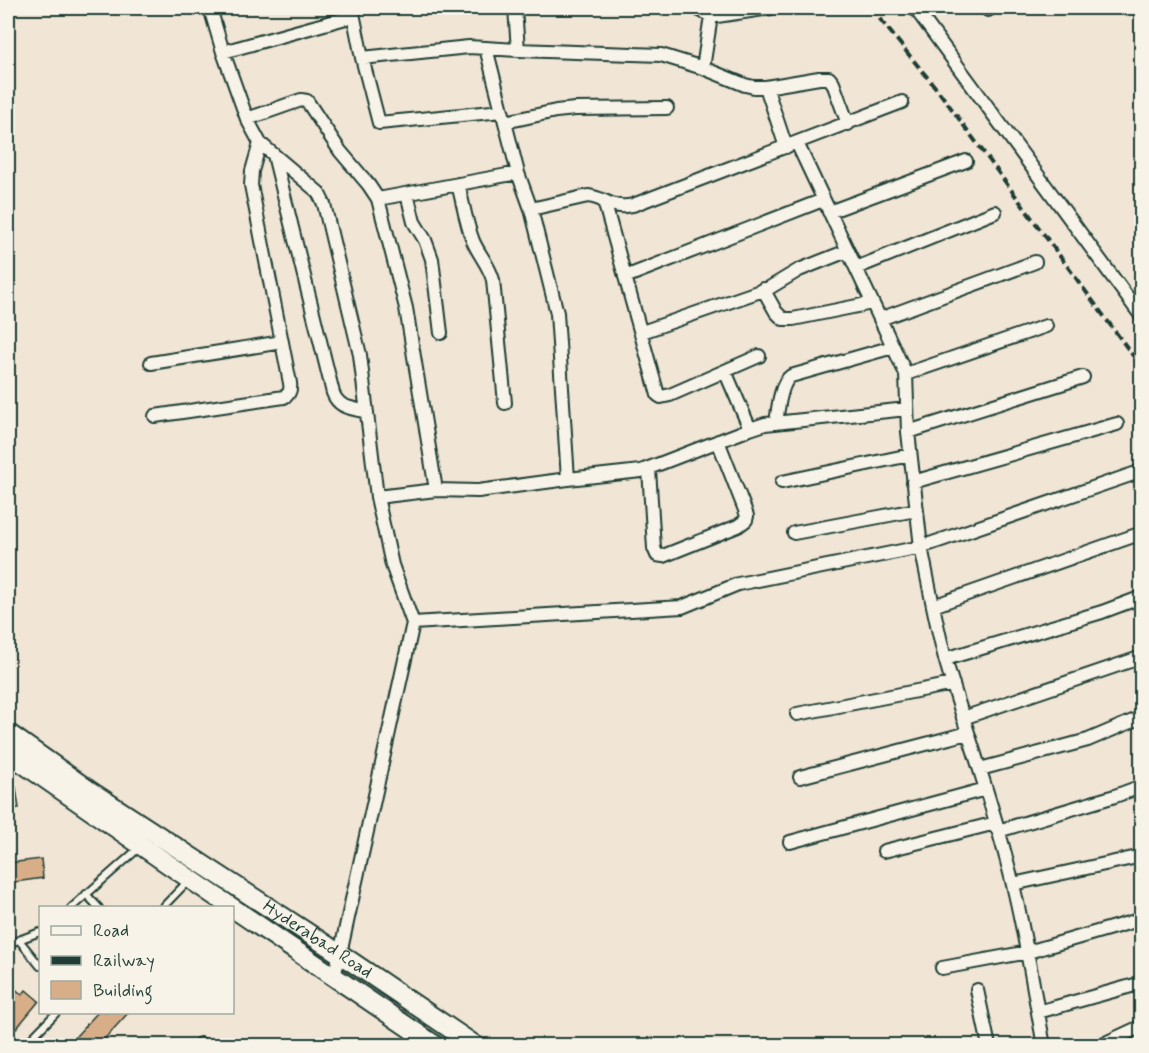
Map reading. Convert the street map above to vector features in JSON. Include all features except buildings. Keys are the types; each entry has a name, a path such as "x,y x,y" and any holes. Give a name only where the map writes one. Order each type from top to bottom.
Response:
{"main road":[{"name":"Hyderabad Road","path":"8,733 90,791 476,1046"},
{"name":"Hyderabad Road","path":"8,753 230,906"},
{"name":"Hyderabad Road","path":"234,909 334,976 410,1038 436,1046"}],"street":[{"path":"210,8 247,119 260,143 318,192 324,204 360,355 377,497 392,565 413,623 334,976"},
{"path":"514,8 518,50"},
{"path":"696,8 711,16 771,8"},
{"path":"915,8 1142,317"},
{"path":"223,52 353,12 379,123 504,117 566,110 667,108"},
{"path":"703,68 711,16"},
{"path":"362,58 470,47 661,55 703,68 745,85 766,87 829,78 848,124"},
{"path":"486,48 518,173 531,209 557,313 568,478"},
{"path":"766,87 791,145 824,200 906,374 908,432 916,510 933,606 945,659 986,789 1012,884 1028,952 1044,1046"},
{"path":"247,119 298,101 308,101 340,151 378,199 406,308 436,490"},
{"path":"531,209 588,196 619,207 633,205 902,102"},
{"path":"155,416 284,397 290,392 291,387 251,185 252,171 260,143"},
{"path":"274,155 333,393 339,404 368,412"},
{"path":"828,212 966,161"},
{"path":"378,199 518,173"},
{"path":"458,184 470,231 490,271 492,280 505,403"},
{"path":"407,194 414,222 425,240 432,259 441,333"},
{"path":"625,277 824,200"},
{"path":"604,201 642,332 656,392 661,397 670,395 759,356"},
{"path":"855,268 995,212"},
{"path":"642,332 764,290 799,270 847,250"},
{"path":"880,319 1035,262"},
{"path":"764,290 776,312 783,319 872,303"},
{"path":"906,374 1046,326"},
{"path":"151,363 282,342"},
{"path":"776,423 783,386 787,378 893,347"},
{"path":"724,371 750,429"},
{"path":"908,432 1083,377"},
{"path":"377,497 436,490 478,491 568,478 632,472 649,469 765,424 907,409"},
{"path":"913,482 1117,424"},
{"path":"649,469 654,548 657,555 663,556 738,526 746,520 745,510 718,441"},
{"path":"782,482 910,455"},
{"path":"413,623 682,607 738,584 921,547 1142,471"},
{"path":"794,533 916,510"},
{"path":"933,606 1142,533"},
{"path":"945,659 1102,612 1142,597"},
{"path":"963,718 1142,657"},
{"path":"797,714 953,684"},
{"path":"980,769 1088,740 1142,717"},
{"path":"800,777 968,733"},
{"path":"884,851 997,827 1115,796 1142,786"},
{"path":"790,842 986,789"},
{"path":"1012,884 1142,856"},
{"path":"942,968 1028,952 1142,920"},
{"path":"1038,1012 1142,983"},
{"path":"977,990 988,1046"},
{"path":"1099,1046 1142,1026"}],"lane":[{"path":"73,906 141,846"},
{"path":"164,906 190,879"},
{"path":"86,894 97,906"},
{"path":"8,944 39,932"},
{"path":"19,940 39,965"},
{"path":"24,1046 55,1014"}],"railway":[{"path":"871,8 940,93 1142,368"}]}
